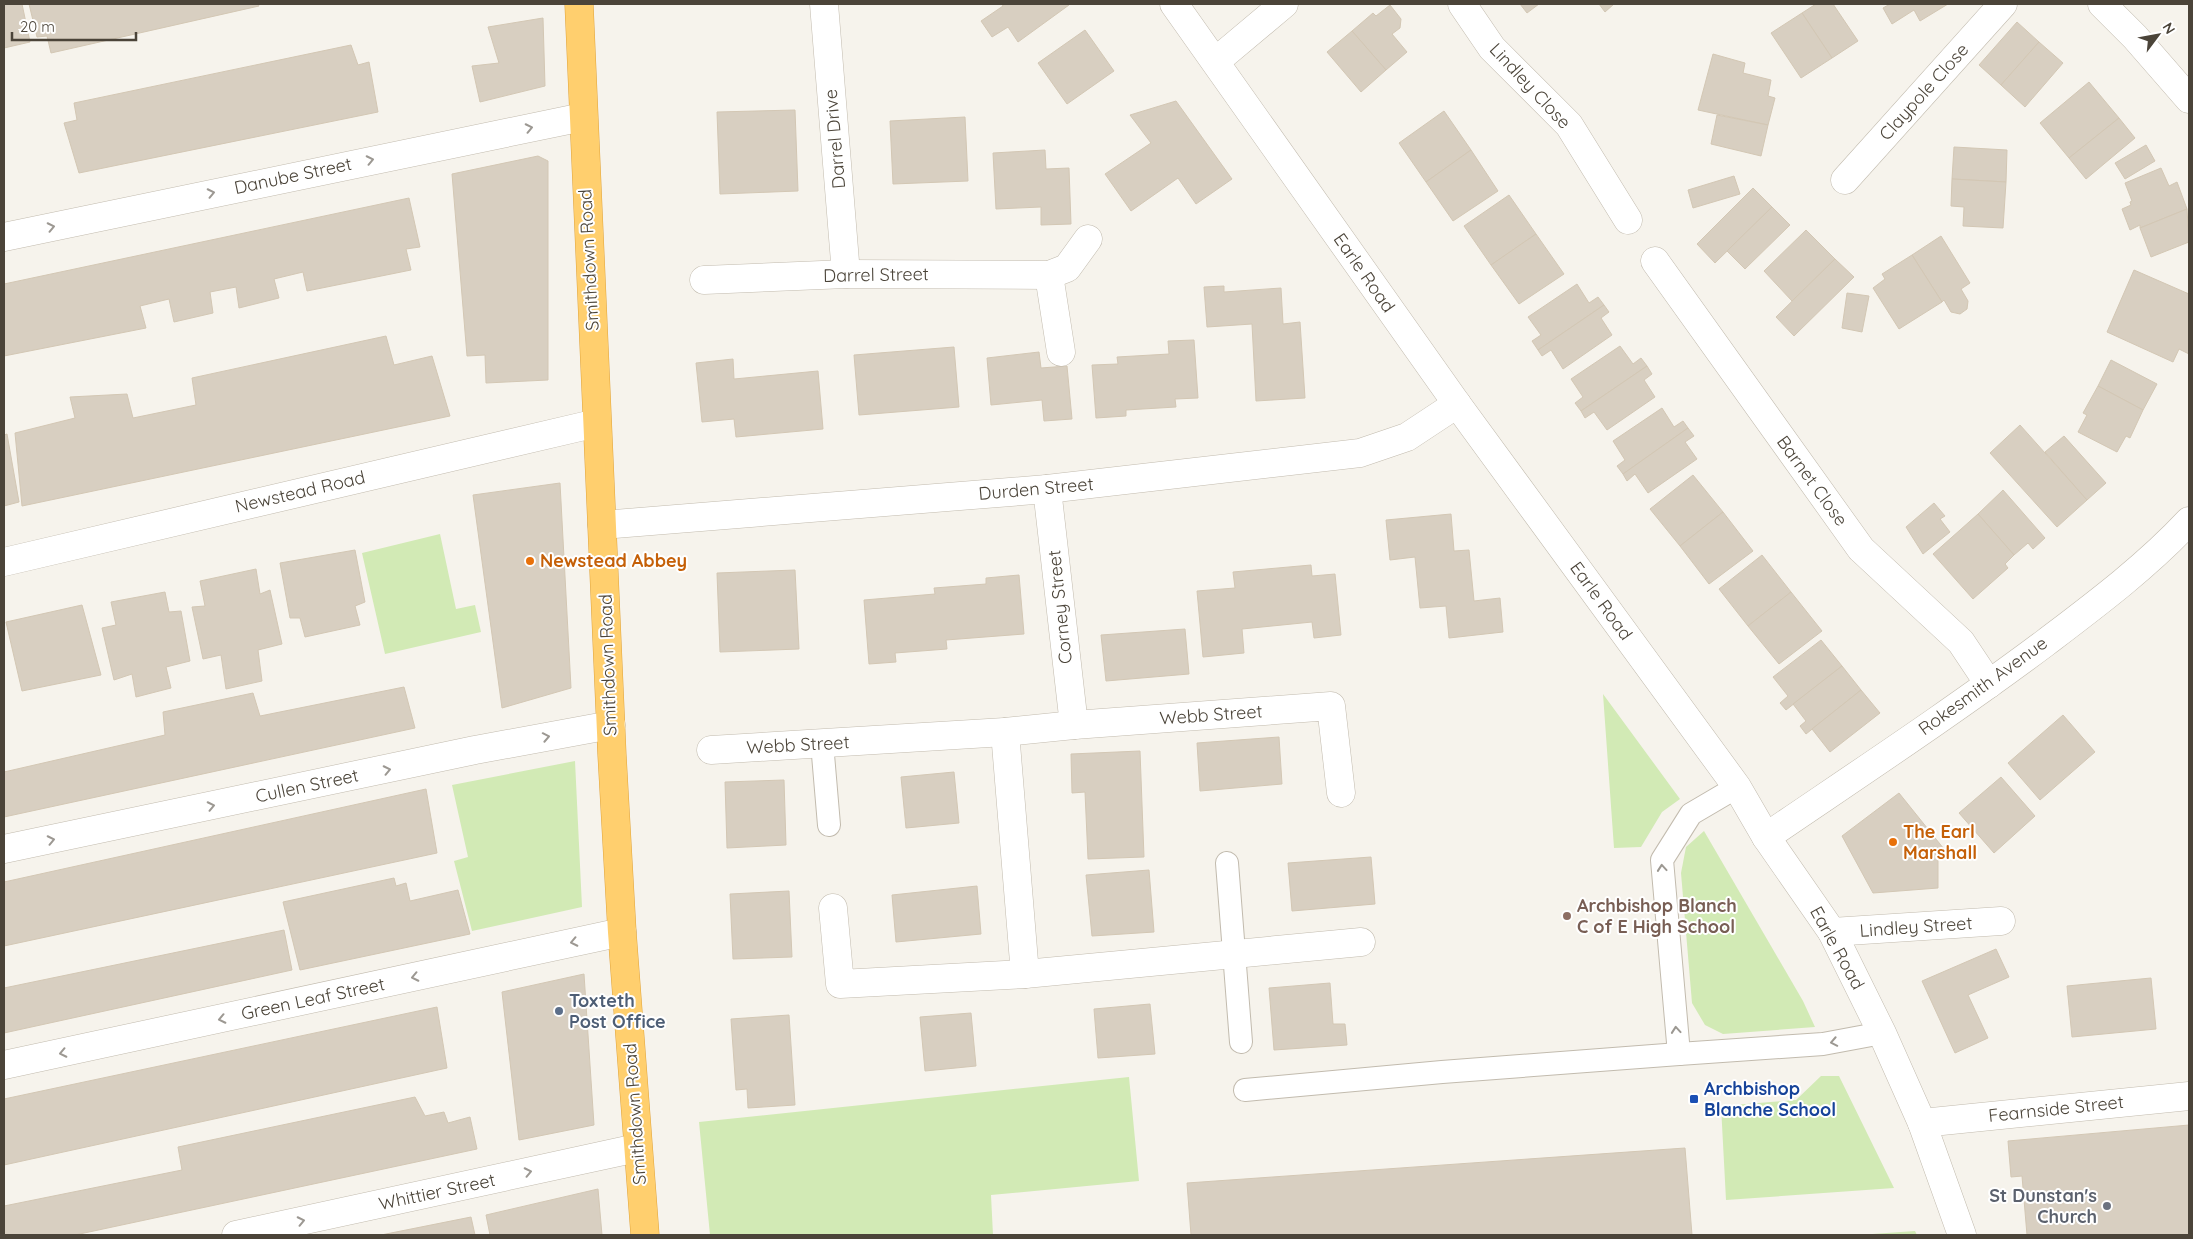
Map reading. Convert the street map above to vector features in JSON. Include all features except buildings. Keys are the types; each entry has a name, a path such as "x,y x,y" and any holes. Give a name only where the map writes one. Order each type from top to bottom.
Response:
{"highway":[{"name":"Smithdown Road","path":"579,4 622,932 645,1235"}],"street":[{"name":"Darrel Drive","path":"824,4 846,274"},
{"name":"Earle Road","path":"1174,4 1457,404 1737,787 1766,837 1832,932 1882,1033 1922,1123 1962,1235"},
{"path":"1216,61 1284,4"},
{"name":"Lindley Close","path":"1462,4 1492,48 1568,125 1628,220"},
{"name":"Claypole Close","path":"1845,180 2003,4"},
{"path":"2102,4 2135,37 2189,99"},
{"name":"Danube Street","path":"4,237 583,116"},
{"name":"Darrel Street","path":"704,280 846,274 1049,275 1068,268 1088,239"},
{"name":"Barnet Close","path":"1655,261 1861,549 1961,642 1989,684"},
{"path":"1049,275 1061,352"},
{"name":"Durden Street","path":"602,526 1047,489 1360,453 1408,437 1457,404"},
{"name":"Newstead Road","path":"4,562 597,423"},
{"name":"Corney Street","path":"1047,489 1074,725"},
{"name":"Rokesmith Avenue","path":"1766,837 1989,684 2095,605 2166,546 2189,521"},
{"name":"Webb Street","path":"711,750 1005,732 1331,706 1341,793"},
{"name":"Cullen Street","path":"4,850 475,750 611,725"},
{"path":"1005,732 1026,974"},
{"path":"832,908 840,984 1026,974 1361,942"},
{"name":"Lindley Street","path":"1832,932 2001,921"},
{"name":"Green Leaf Street","path":"4,1066 622,932"},
{"name":"Fearnside Street","path":"1922,1123 2189,1096"},
{"name":"Whittier Street","path":"236,1235 637,1148"}],"lane":[{"path":"822,743 829,825"},
{"path":"1678,1054 1662,860 1691,814 1737,787"},
{"path":"1227,863 1241,1042"},
{"path":"1245,1090 1442,1072 1823,1044 1882,1033"}],"green space":[{"path":"440,534 456,609 475,605 481,632 385,654 362,553"},
{"path":"1603,694 1680,799 1662,812 1641,847 1614,848"},
{"path":"575,761 582,907 472,931 454,861 468,857 452,785"},
{"path":"1704,831 1803,1001 1815,1027 1723,1034 1705,1025 1692,1003 1681,873 1686,847"},
{"path":"1821,1076 1839,1076 1894,1188 1726,1200 1721,1106 1796,1100"},
{"path":"1129,1077 1139,1181 991,1195 993,1235 710,1235 699,1122"},
{"path":"1915,1231 1917,1235 1858,1235"}],"place":[{"name":"Newstead Abbey","path":"530,561"},
{"name":"The Earl Marshall","path":"1893,842"},
{"name":"Archbishop Blanch C of E High School","path":"1567,916"},
{"name":"Toxteth Post Office","path":"559,1011"},
{"name":"Archbishop Blanche School","path":"1694,1099"},
{"name":"St Dunstan's Church","path":"2107,1206"}]}
